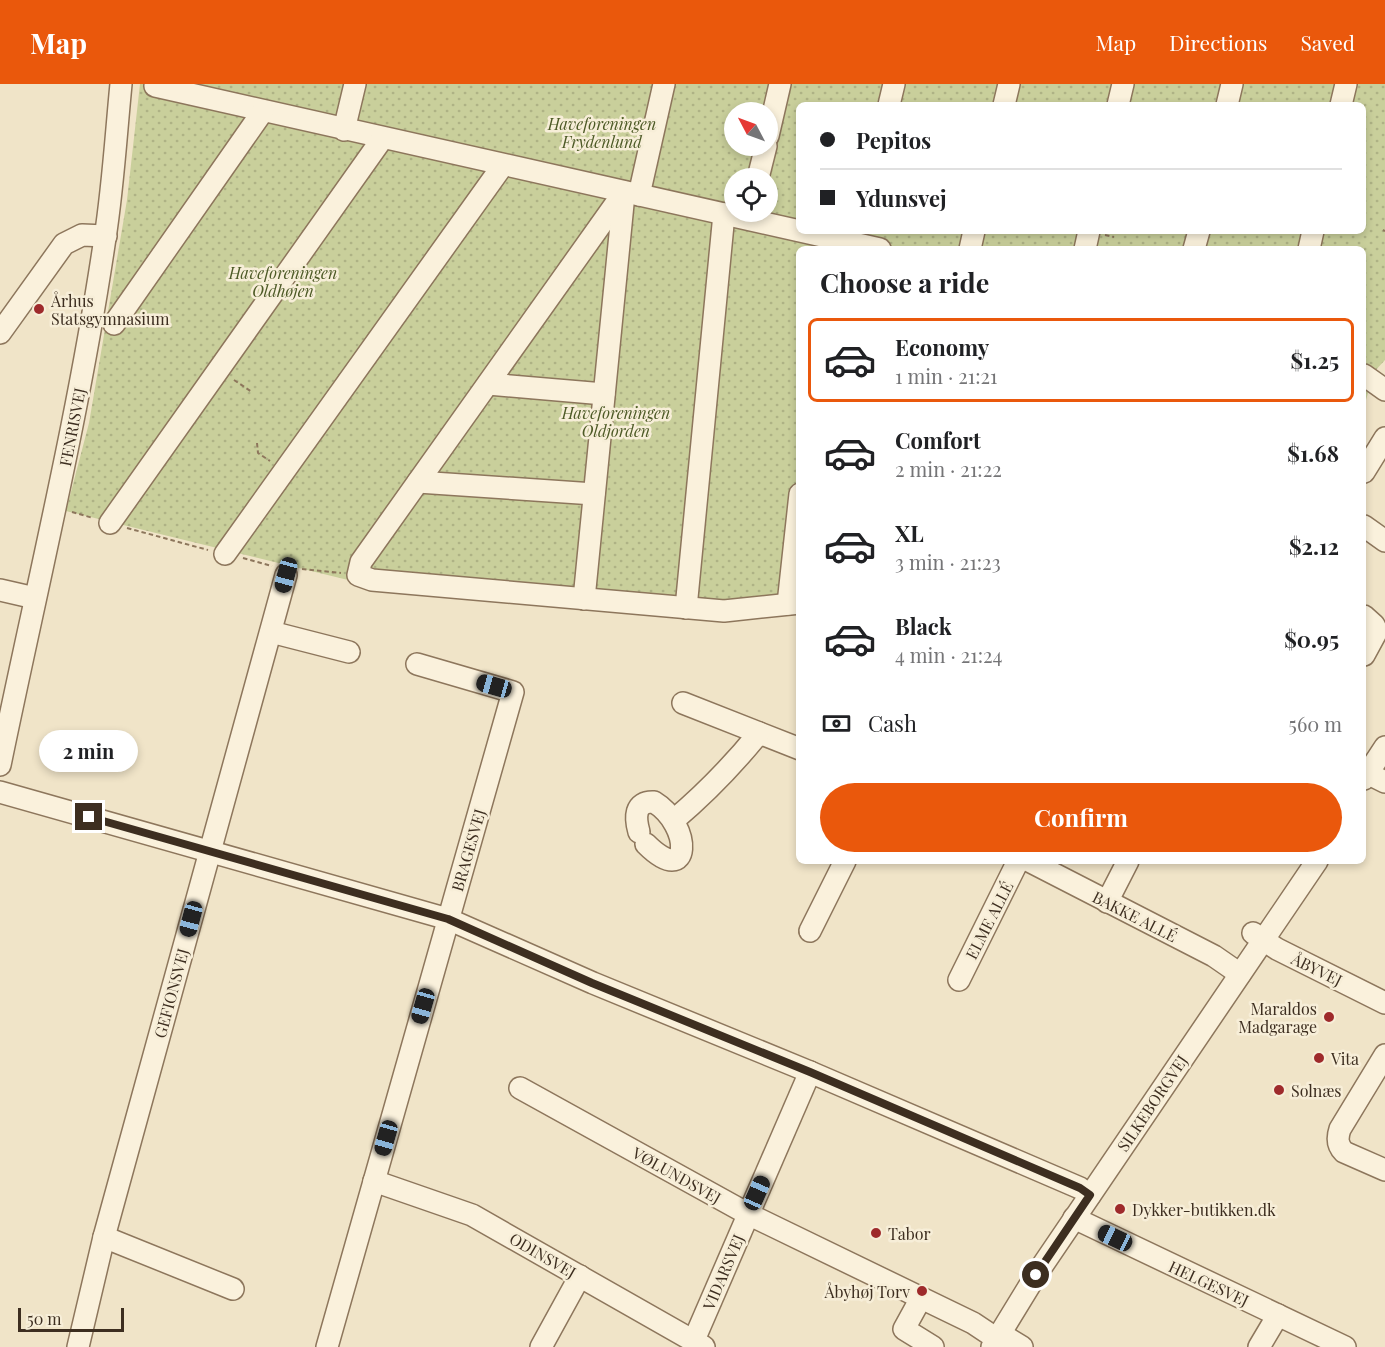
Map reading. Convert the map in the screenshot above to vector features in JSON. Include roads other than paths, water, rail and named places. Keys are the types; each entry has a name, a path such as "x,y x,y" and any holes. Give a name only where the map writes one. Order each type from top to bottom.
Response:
{"street":[{"name":"FENRISVEJ","path":"0,765 90,333 106,236 121,84"},
{"path":"344,130 355,84"},
{"path":"584,599 604,394 631,193 663,84"},
{"path":"776,102 780,84"},
{"path":"890,102 894,84"},
{"path":"1005,102 1009,84"},
{"path":"1119,102 1123,84"},
{"path":"1228,102 1232,84"},
{"path":"1342,102 1346,84"},
{"path":"155,86 382,139 724,214 686,608"},
{"path":"114,324 263,111"},
{"path":"110,523 382,139"},
{"path":"225,554 503,165"},
{"path":"631,193 488,384 361,562 358,575 372,579 724,611 794,604 796,567"},
{"path":"767,222 796,233"},
{"path":"800,234 825,243 860,237 875,246"},
{"path":"0,333 64,244 82,235 106,236"},
{"path":"1366,376 1385,390"},
{"path":"488,384 604,394"},
{"path":"1366,469 1385,438"},
{"path":"418,482 594,494"},
{"path":"1366,527 1385,541"},
{"name":"GEFIONSVEJ","path":"78,1347 104,1237 289,571"},
{"path":"0,590 35,598"},
{"path":"1366,618 1377,631 1366,651"},
{"path":"271,632 349,652"},
{"name":"BRAGESVEJ","path":"327,1347 513,692 417,664"},
{"path":"683,703 796,747"},
{"path":"674,820 727,772 759,733"},
{"path":"1370,772 1385,747"},
{"path":"0,792 448,919 592,983 810,1072 1085,1191"},
{"path":"648,802 659,806 674,820 680,832 682,852 674,861 667,861 643,838 636,816 637,809 648,802"},
{"path":"810,931 844,864"},
{"name":"ELME ALLÉ","path":"959,980 1017,864"},
{"name":"BAKKE ALLÉ","path":"1035,864 1214,956 1234,970"},
{"path":"1107,902 1126,864"},
{"name":"SILKEBORGVEJ","path":"990,1340 1085,1191 1257,936 1298,864"},
{"name":"SILKEBORGVEJ","path":"1257,936 1315,864"},
{"name":"ÅBYVEJ","path":"1257,936 1277,949 1385,1003"},
{"path":"1385,1055 1340,1129 1338,1141 1344,1152 1385,1170"},
{"name":"VIDARSVEJ","path":"699,1344 748,1214 810,1072"},
{"name":"VØLUNDSVEJ","path":"520,1088 748,1214 973,1323 990,1340 1022,1347"},
{"name":"ODINSVEJ","path":"374,1181 472,1215 699,1344"},
{"name":"SILKEBORGVEJ","path":"990,1340 1074,1218 1085,1191"},
{"name":"HELGESVEJ","path":"1074,1218 1345,1347"},
{"path":"104,1237 233,1289"},
{"path":"541,1347 580,1276"},
{"path":"921,1298 904,1329 933,1347"},
{"path":"1259,1347 1278,1315"}],"place":[{"name":"Århus Statsgymnasium","path":"39,309"},
{"name":"Maraldos Madgarage","path":"1329,1017"},
{"name":"Vita","path":"1319,1058"},
{"name":"Solnæs","path":"1279,1090"},
{"name":"Dykker-butikken.dk","path":"1120,1209"},
{"name":"Tabor","path":"876,1233"},
{"name":"Åbyhøj Torv","path":"922,1291"}],"park label":[{"name":"Haveforeningen Frydenlund","path":"602,132"},
{"name":"Haveforeningen Oldhøjen","path":"283,281"},
{"name":"Haveforeningen Oldjorden","path":"616,421"}]}
